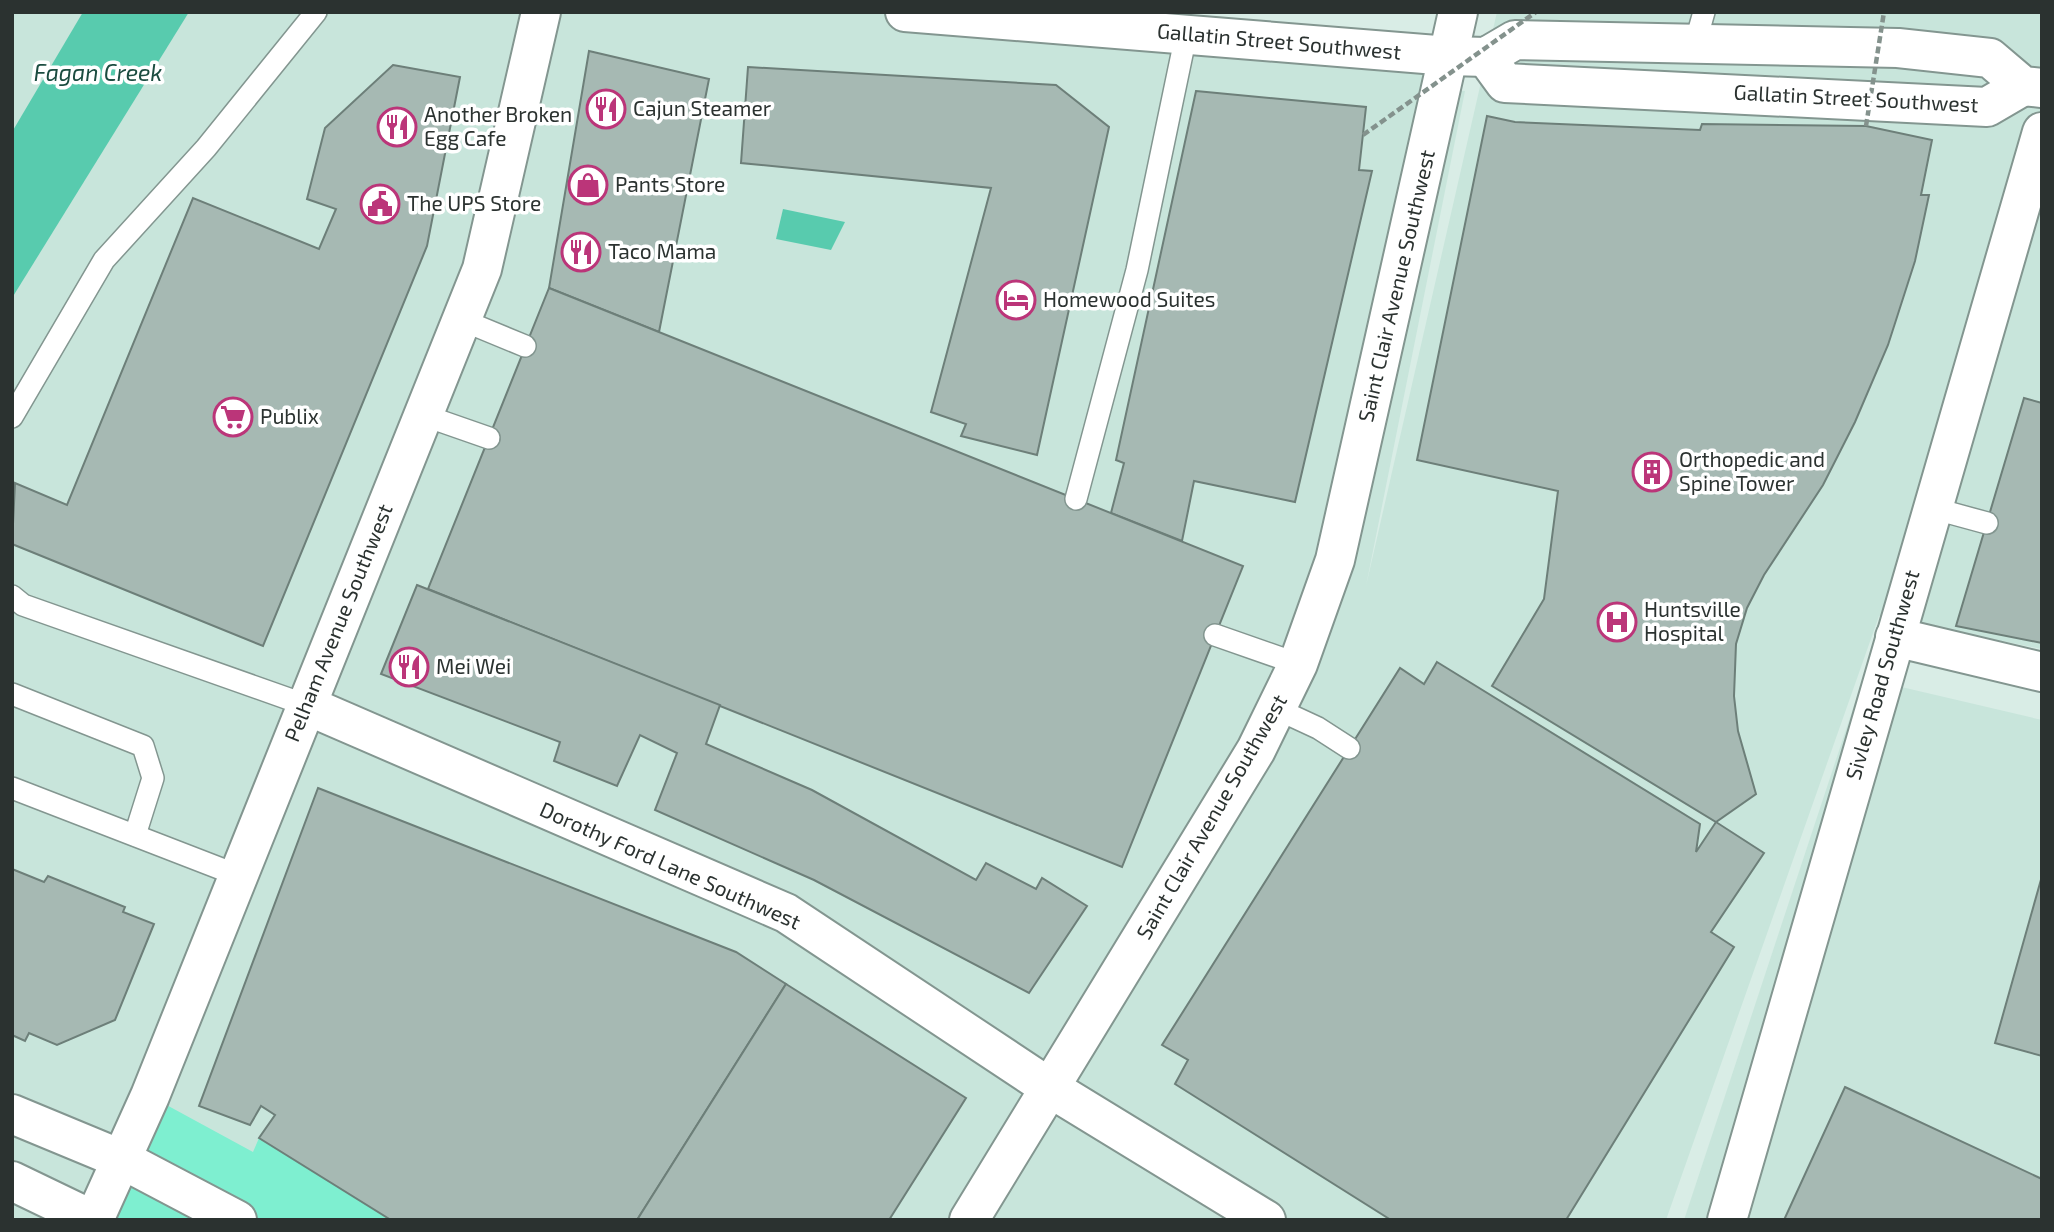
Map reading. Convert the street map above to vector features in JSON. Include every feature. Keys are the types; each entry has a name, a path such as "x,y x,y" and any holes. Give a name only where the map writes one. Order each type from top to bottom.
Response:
{"street":[{"name":"Pelham Avenue Southwest","path":"93,1220 123,1160 482,269 541,12"},
{"name":"Gallatin Street Southwest","path":"905,12 1486,57 1515,40 1699,28 1759,45 1898,48 1990,58 2033,87"},
{"name":"Saint Clair Avenue Southwest","path":"970,1220 1256,750 1298,664 1335,559 1458,12"},
{"path":"1679,89 1693,69 1740,66 1759,45"},
{"name":"Gallatin Street Southwest","path":"1486,57 1505,83 1679,89 1987,107 2033,87"},
{"name":"Sivley Road Southwest","path":"1727,1220 2042,132"},
{"path":"1895,637 2042,672"},
{"name":"Dorothy Ford Lane Southwest","path":"306,705 786,913 1050,1088 1266,1220"},
{"path":"12,1114 123,1160 237,1220"},
{"path":"12,1181 93,1220"}],"lane":[{"path":"12,417 104,260 206,148 316,12"},
{"path":"1076,499 1138,270 1186,35"},
{"path":"462,320 525,346"},
{"path":"424,415 489,438"},
{"path":"1932,508 1987,523"},
{"path":"12,597 23,605 306,705"},
{"path":"1215,635 1298,664"},
{"path":"12,694 143,746 153,778 135,835"},
{"path":"1277,709 1318,728 1349,748"},
{"path":"12,788 237,875"}],"path":[{"path":"1363,135 1536,12"},
{"path":"1866,126 1884,12"}],"shaded area":[{"path":"12,12 1005,12 1449,56 1441,89 1465,91 1366,586 1497,12 2042,12 2042,649 1879,616 1666,1220 12,1220"},
{"path":"1863,678 2042,720 2042,1220 1684,1220"},
{"path":"150,1096 253,1152 259,1138 391,1220 94,1220"}],"water":[{"name":"Fagan Creek","path":"83,12 189,12 12,298 12,132"},
{"path":"783,209 845,222 831,250 776,239"}],"building":[{"path":"589,51 709,79 659,332 549,288"},
{"path":"393,65 460,77 427,246 263,646 12,544 15,483 67,505 193,198 319,249 336,209 307,199 325,128"},
{"name":"Homewood Suites","path":"748,67 1056,85 1109,127 1037,455 961,436 966,424 931,412 991,188 741,163"},
{"path":"1196,91 1366,107 1359,170 1372,171 1295,502 1194,481 1182,541 1111,513 1124,463 1116,460"},
{"name":"Orthopedic and Spine Tower","path":"1487,116 1515,122 1700,130 1702,124 1866,126 1932,140 1921,195 1929,195 1915,261 1888,345 1855,422 1823,485 1764,575 1747,608 1736,644 1734,696 1738,731 1756,794 1716,822 1492,686 1544,599 1558,491 1417,460"},
{"path":"549,288 1243,566 1122,867 428,589"},
{"path":"2024,398 2042,403 2042,643 1956,626"},
{"path":"417,585 720,705 706,744 812,790 976,880 986,863 1036,889 1042,878 1087,906 1029,993 814,880 655,810 677,753 640,735 617,786 554,761 560,742 381,674"},
{"path":"1437,662 1700,824 1696,852 1716,822 1764,853 1711,932 1734,947 1566,1220 1391,1220 1175,1084 1188,1060 1162,1045 1400,668 1424,684"},
{"path":"318,788 736,952 786,984 637,1220 391,1220 259,1138 275,1115 261,1106 250,1125 199,1106"},
{"path":"12,869 44,882 48,876 125,907 123,912 154,924 115,1020 57,1045 29,1033 25,1041 12,1035"},
{"path":"2042,876 2042,1056 1995,1043"},
{"path":"786,984 966,1098 889,1220 637,1220"},
{"path":"1845,1087 2042,1179 2042,1220 1784,1220"}],"place":[{"name":"Cajun Steamer","path":"606,109"},
{"name":"Another Broken Egg Cafe","path":"397,127"},
{"name":"Pants Store","path":"588,185"},
{"name":"The UPS Store","path":"380,204"},
{"name":"Taco Mama","path":"581,252"},
{"name":"Homewood Suites","path":"1016,300"},
{"name":"Publix","path":"233,417"},
{"name":"Orthopedic and Spine Tower","path":"1652,472"},
{"name":"Huntsville Hospital","path":"1617,622"},
{"name":"Mei Wei","path":"409,667"}]}
